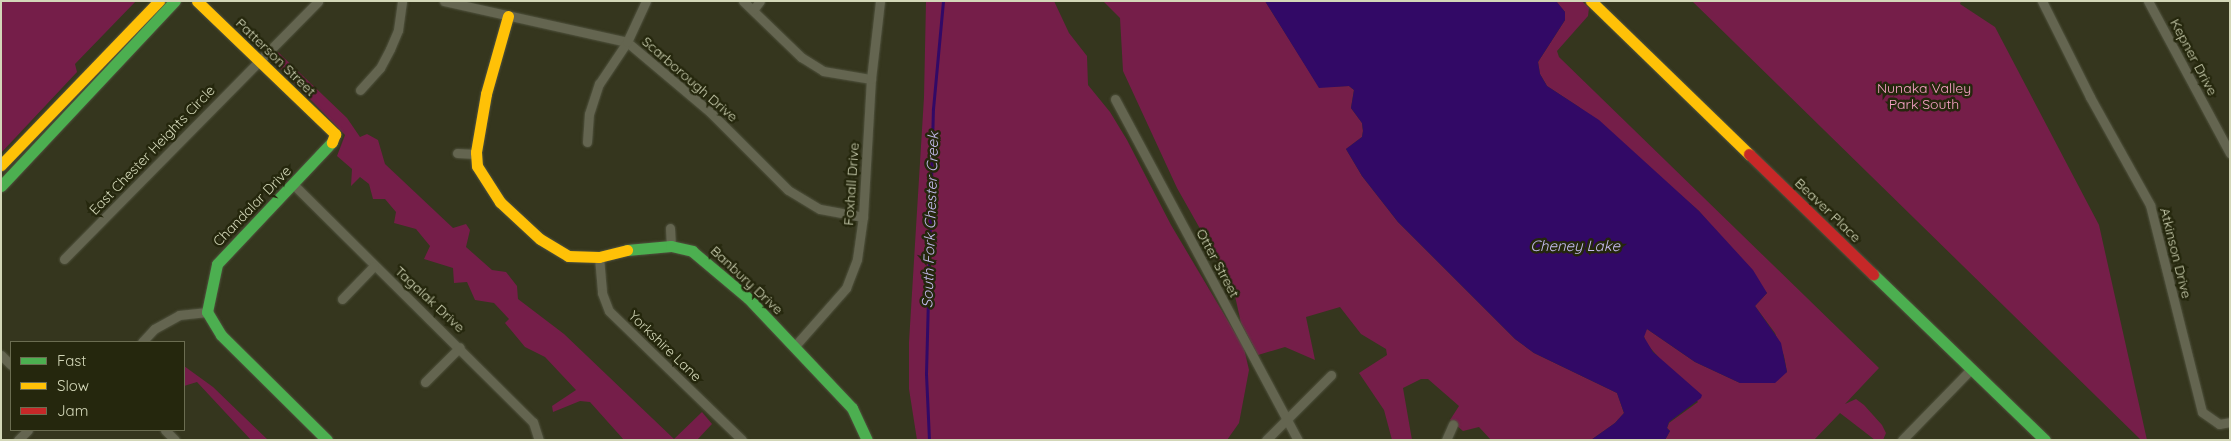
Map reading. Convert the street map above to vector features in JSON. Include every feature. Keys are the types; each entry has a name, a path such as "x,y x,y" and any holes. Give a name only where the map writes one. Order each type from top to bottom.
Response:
{"street":[{"path":"1,165 159,1"},
{"path":"1,186 175,1"},
{"name":"Patterson Street","path":"197,1 335,134"},
{"path":"259,60 318,1"},
{"path":"360,90 380,68 390,49 398,30 402,1"},
{"path":"587,142 589,114 599,84 627,42 646,1"},
{"path":"743,1 801,58 823,71 871,79"},
{"path":"753,10 760,1"},
{"name":"Foxhall Drive","path":"794,347 846,288 857,259 863,217 871,79 880,1"},
{"name":"Beaver Place","path":"1591,1 2045,440"},
{"name":"Atkinson Drive","path":"2042,1 2090,97 2150,205 2202,412 2219,424 2230,422"},
{"name":"Kepner Drive","path":"2148,1 2230,153"},
{"name":"Scarborough Drive","path":"450,2 508,16 578,29 627,42 710,112 788,190 820,209 863,217"},
{"name":"Banbury Drive","path":"508,16 486,94 476,154 484,179 500,202 540,239 568,256 599,257 640,247 671,246 692,251 706,261 794,347 852,408 861,420 867,440"},
{"name":"East Chester Heights Circle","path":"64,259 259,60"},
{"name":"Otter Street","path":"1115,99 1298,440"},
{"name":"Chandalar Drive","path":"208,312 217,264 331,145 335,134"},
{"path":"457,153 476,154"},
{"name":"Tagalak Drive","path":"293,184 374,266 460,346 533,422 539,440"},
{"path":"670,228 671,246"},
{"name":"Yorkshire Lane","path":"599,257 602,293 609,311 742,440"},
{"path":"342,299 374,266"},
{"path":"143,341 154,329 179,315 208,312 221,335 328,440"},
{"path":"426,382 460,346"},
{"path":"1902,440 1971,369"},
{"path":"1266,440 1331,375"},
{"path":"1446,440 1452,424"},
{"path":"18,440 27,431"},
{"path":"166,431 175,440"}],"green space":[{"path":"1,1 136,1 75,64 77,72 1,153"},
{"path":"926,1 1054,1 1069,33 1087,56 1088,85 1110,112 1127,140 1171,225 1244,348 1249,370 1239,423 1227,440 917,440 909,389 909,342 924,97"},
{"path":"1103,1 1265,1 1319,87 1349,86 1354,90 1351,108 1362,123 1363,131 1362,137 1346,149 1362,176 1398,222 1515,339 1534,353 1617,393 1624,413 1615,423 1591,440 1491,440 1479,427 1463,431 1450,420 1459,406 1428,379 1421,379 1403,388 1412,440 1392,440 1384,410 1359,373 1387,355 1386,349 1361,334 1340,307 1306,317 1315,360 1285,347 1258,355 1241,323 1233,287 1177,188 1123,71 1120,18"},
{"path":"1556,1 1582,1 1589,8 1588,16 1557,51 1559,57 1879,368 1845,404 1856,399 1864,405 1882,425 1886,433 1883,440 1875,440 1840,413 1814,440 1665,440 1670,431 1667,428 1669,423 1698,402 1646,343 1643,333 1647,329 1695,362 1740,383 1761,383 1787,372 1784,356 1775,333 1755,306 1767,293 1699,211 1579,107 1547,86 1540,74 1538,62 1565,20 1565,12"},
{"name":"Nunaka Valley Park South","path":"1692,1 1961,1 1960,4 1995,27 2099,225 2147,440 2141,440"},
{"path":"278,52 347,118 360,137 367,134 378,140 385,164 453,228 466,224 470,230 466,247 492,270 506,272 517,286 518,299 564,334 674,439 702,412 712,424 697,440 624,440 590,402 580,401 553,412 552,406 576,390 545,357 525,347 505,323 509,319 494,303 475,300 467,282 454,283 453,268 424,259 430,246 416,229 394,223 396,212 385,199 373,199 369,184 360,177 351,186 352,169 337,156 345,135 272,60"},
{"path":"185,367 213,387 268,440 251,440 197,382 185,386"}],"water":[{"name":"Cheney Lake","path":"1265,1 1556,1 1565,12 1565,20 1538,62 1540,74 1547,86 1599,120 1699,211 1753,270 1767,293 1755,306 1781,343 1787,372 1775,383 1740,383 1695,362 1647,329 1644,337 1653,352 1702,395 1701,398 1669,422 1667,428 1670,431 1665,440 1591,440 1615,423 1624,413 1617,393 1534,353 1515,339 1398,222 1362,176 1346,149 1362,137 1363,131 1362,123 1351,108 1354,90 1349,86 1319,88"}],"waterway":[{"name":"South Fork Chester Creek","path":"929,440 926,374 933,109 943,1"}],"traffic: fast":[{"path":"1,186 175,1"},
{"path":"327,440 221,335 207,312 217,264 332,142"},
{"path":"627,250 671,246 692,251 748,298 852,408 867,440"},
{"path":"1873,274 2045,440"}],"traffic: slow":[{"path":"1,165 159,1"},
{"path":"197,1 335,134 332,142"},
{"path":"1591,1 1749,154"},
{"path":"508,16 486,94 476,152 477,166 500,202 540,239 568,256 599,257 627,250"}],"traffic: jam":[{"path":"1749,154 1873,274"}]}
